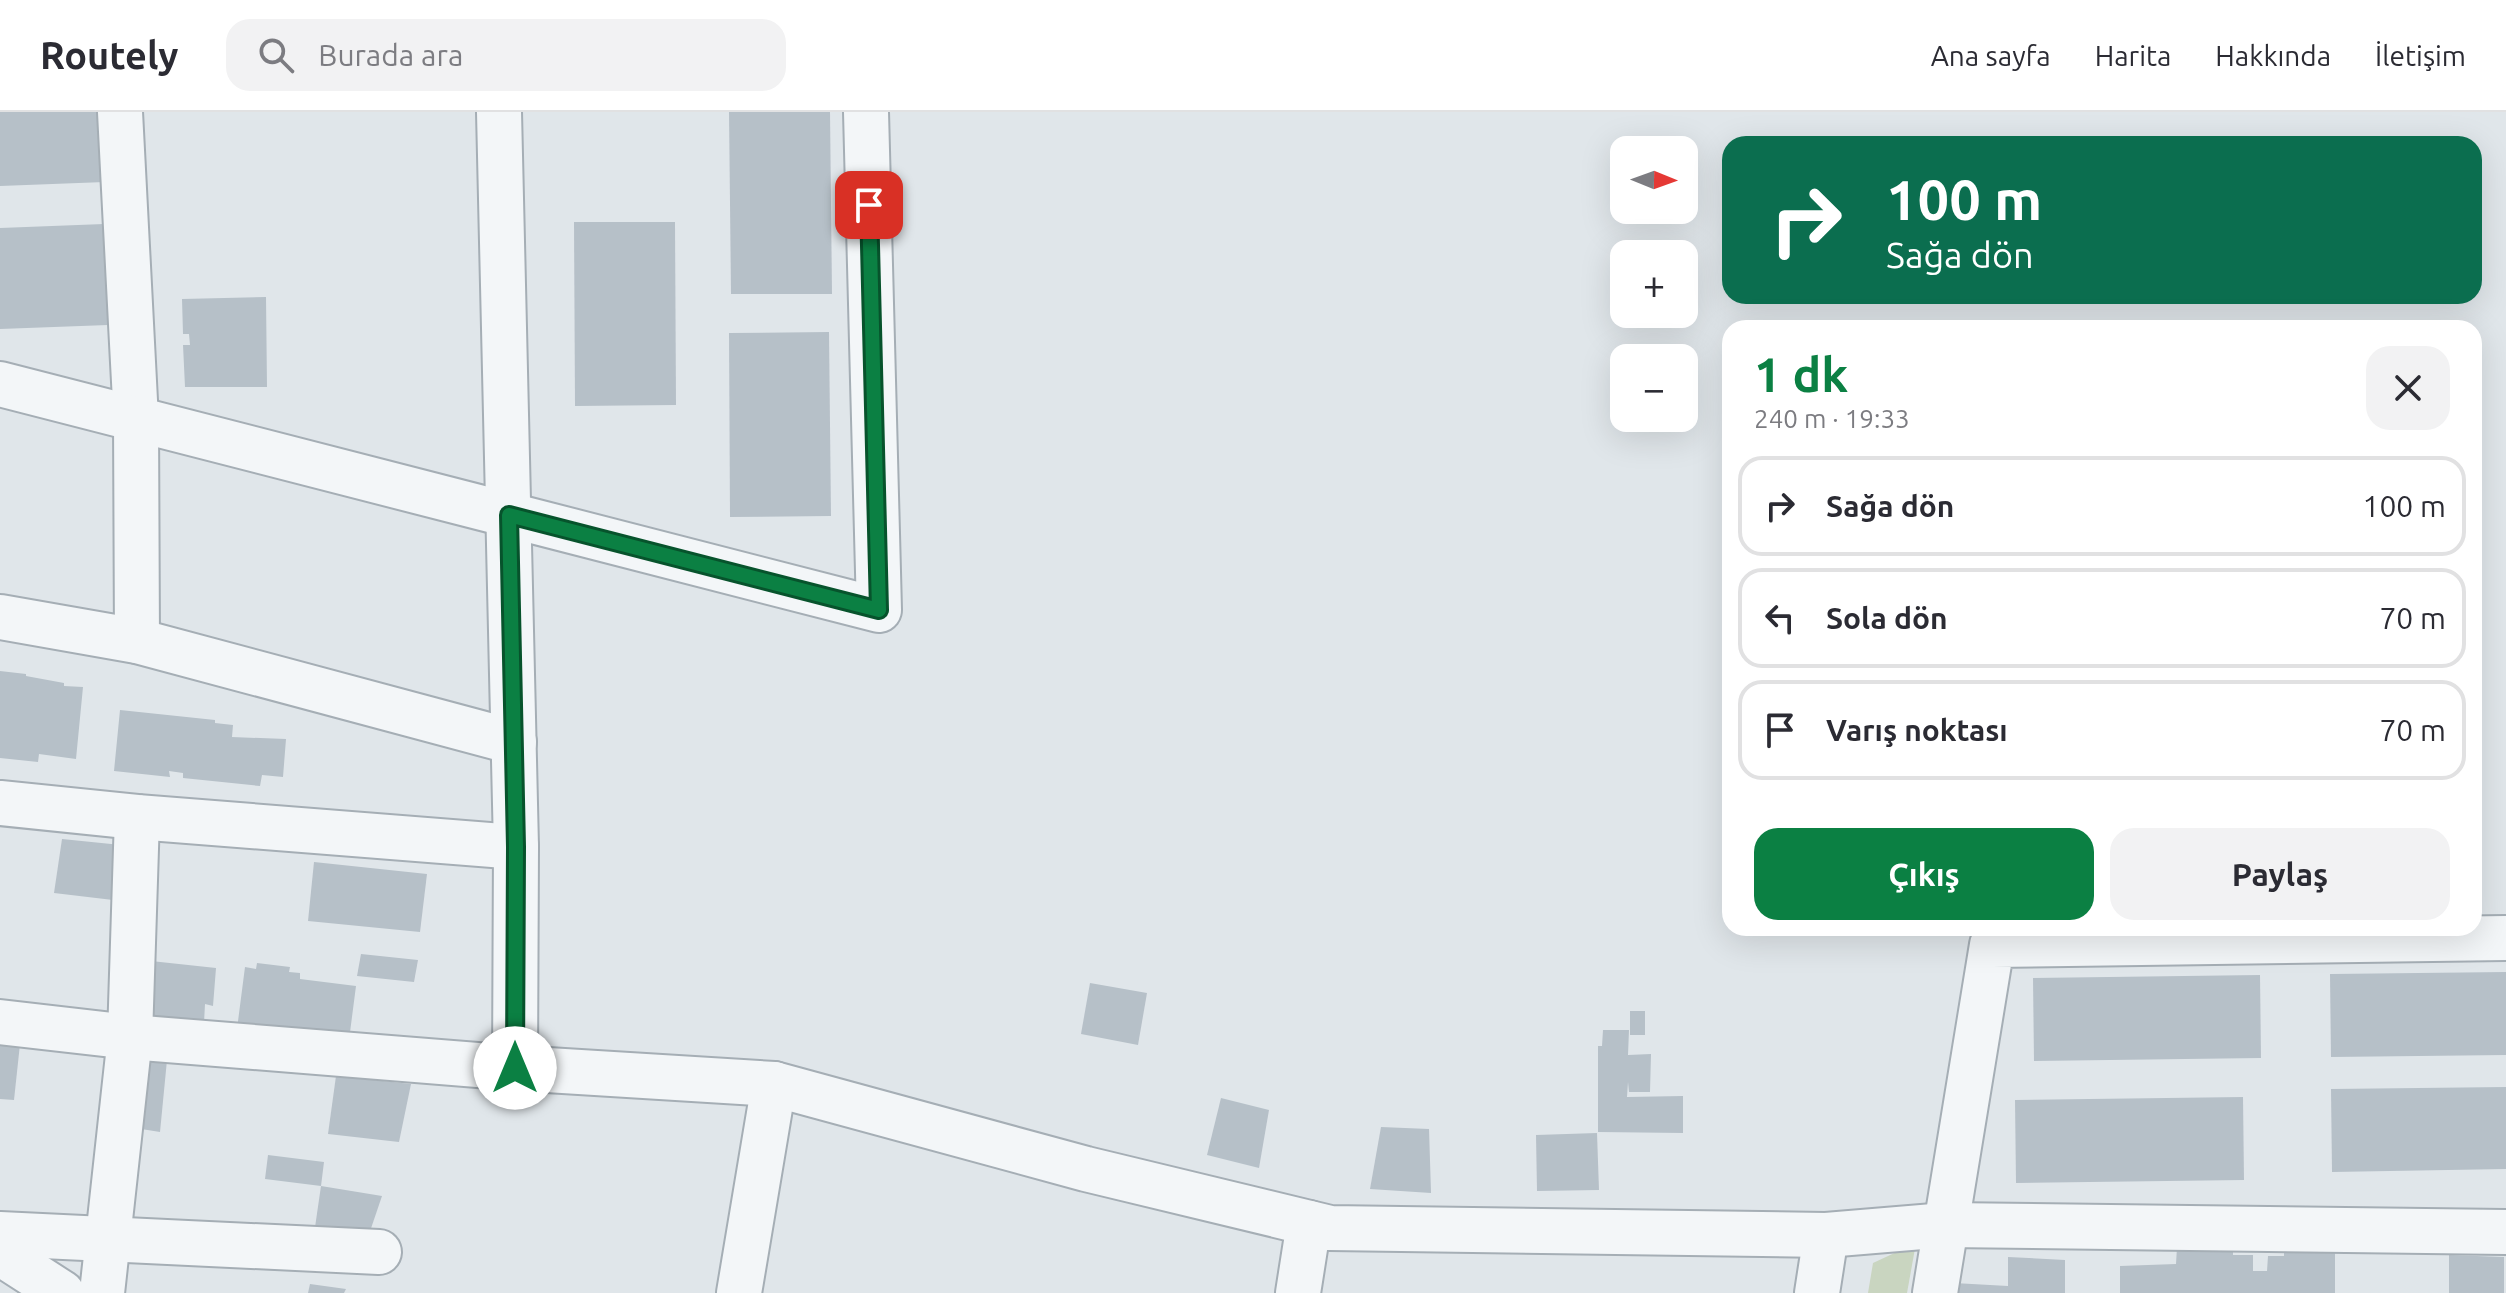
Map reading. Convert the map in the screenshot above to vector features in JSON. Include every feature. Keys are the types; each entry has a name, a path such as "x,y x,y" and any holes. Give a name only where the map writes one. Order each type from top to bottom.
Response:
{"street":[{"path":"120,112 136,420 137,641"},
{"path":"499,112 516,847 515,1068"},
{"path":"0,384 879,610 866,112"},
{"path":"0,617 137,641 514,742"},
{"path":"0,803 516,847"},
{"path":"102,1293 130,1037 137,817"},
{"path":"1935,1293 1992,945 2506,938"},
{"path":"0,1022 130,1037 515,1068 774,1084 1086,1169 1330,1228 1826,1235 1946,1225 2506,1232"},
{"path":"739,1293 774,1084"},
{"path":"1298,1293 1309,1223"},
{"path":"0,1234 379,1252"},
{"path":"1817,1293 1826,1235"},
{"path":"0,1253 62,1293"}],"green space":[{"path":"1916,1243 1907,1293 1868,1293 1873,1263"}],"building":[{"path":"0,112 102,112 105,182 0,186"},
{"path":"729,112 830,112 832,294 731,294"},
{"path":"574,222 675,222 676,405 575,406"},
{"path":"104,224 108,325 0,329 0,228"},
{"path":"266,297 267,387 185,387 183,345 190,345 189,334 183,334 182,299"},
{"path":"829,332 831,516 730,517 729,333"},
{"path":"0,671 26,674 64,683 64,686 83,687 76,759 39,754 38,762 0,758"},
{"path":"120,710 215,720 215,723 233,725 232,737 286,739 283,777 262,775 260,786 183,778 183,773 169,771 170,777 114,771"},
{"path":"62,839 121,845 113,900 54,893"},
{"path":"314,862 427,874 420,932 308,921"},
{"path":"361,954 418,960 414,982 357,976"},
{"path":"151,961 216,968 213,1006 205,1004 204,1023 145,1018"},
{"path":"257,963 290,967 289,972 300,973 300,979 356,986 349,1040 237,1029 245,967 256,969"},
{"path":"2506,972 2506,1055 2331,1057 2330,974"},
{"path":"2260,975 2261,1058 2034,1061 2033,978"},
{"path":"1090,983 1147,993 1138,1045 1081,1034"},
{"path":"1630,1011 1645,1011 1645,1035 1630,1035"},
{"path":"1603,1030 1629,1030 1628,1055 1651,1054 1650,1092 1629,1092 1628,1082 1627,1097 1683,1096 1683,1133 1598,1132 1598,1046 1602,1046"},
{"path":"0,1043 20,1044 14,1100 0,1099"},
{"path":"144,1058 167,1060 160,1132 135,1128"},
{"path":"336,1076 411,1084 399,1142 328,1134"},
{"path":"2506,1087 2506,1169 2332,1172 2331,1089"},
{"path":"2243,1097 2244,1180 2016,1183 2015,1100"},
{"path":"1221,1098 1269,1110 1259,1168 1207,1155"},
{"path":"1381,1127 1429,1129 1431,1193 1370,1189"},
{"path":"1597,1133 1599,1190 1537,1191 1536,1135"},
{"path":"268,1155 324,1162 321,1186 265,1179"},
{"path":"321,1186 382,1196 365,1246 313,1241"},
{"path":"2177,1247 2233,1247 2233,1255 2253,1255 2253,1271 2267,1271 2268,1256 2284,1256 2284,1249 2335,1250 2335,1293 2120,1293 2120,1266 2176,1264"},
{"path":"2449,1255 2504,1257 2504,1293 2449,1293"},
{"path":"2008,1257 2065,1260 2065,1293 1953,1293 1954,1283 2008,1286"},
{"path":"310,1284 346,1289 344,1293 308,1293"}],"route":[{"path":"515,1068 516,847 509,515 879,610 869,205"}]}
